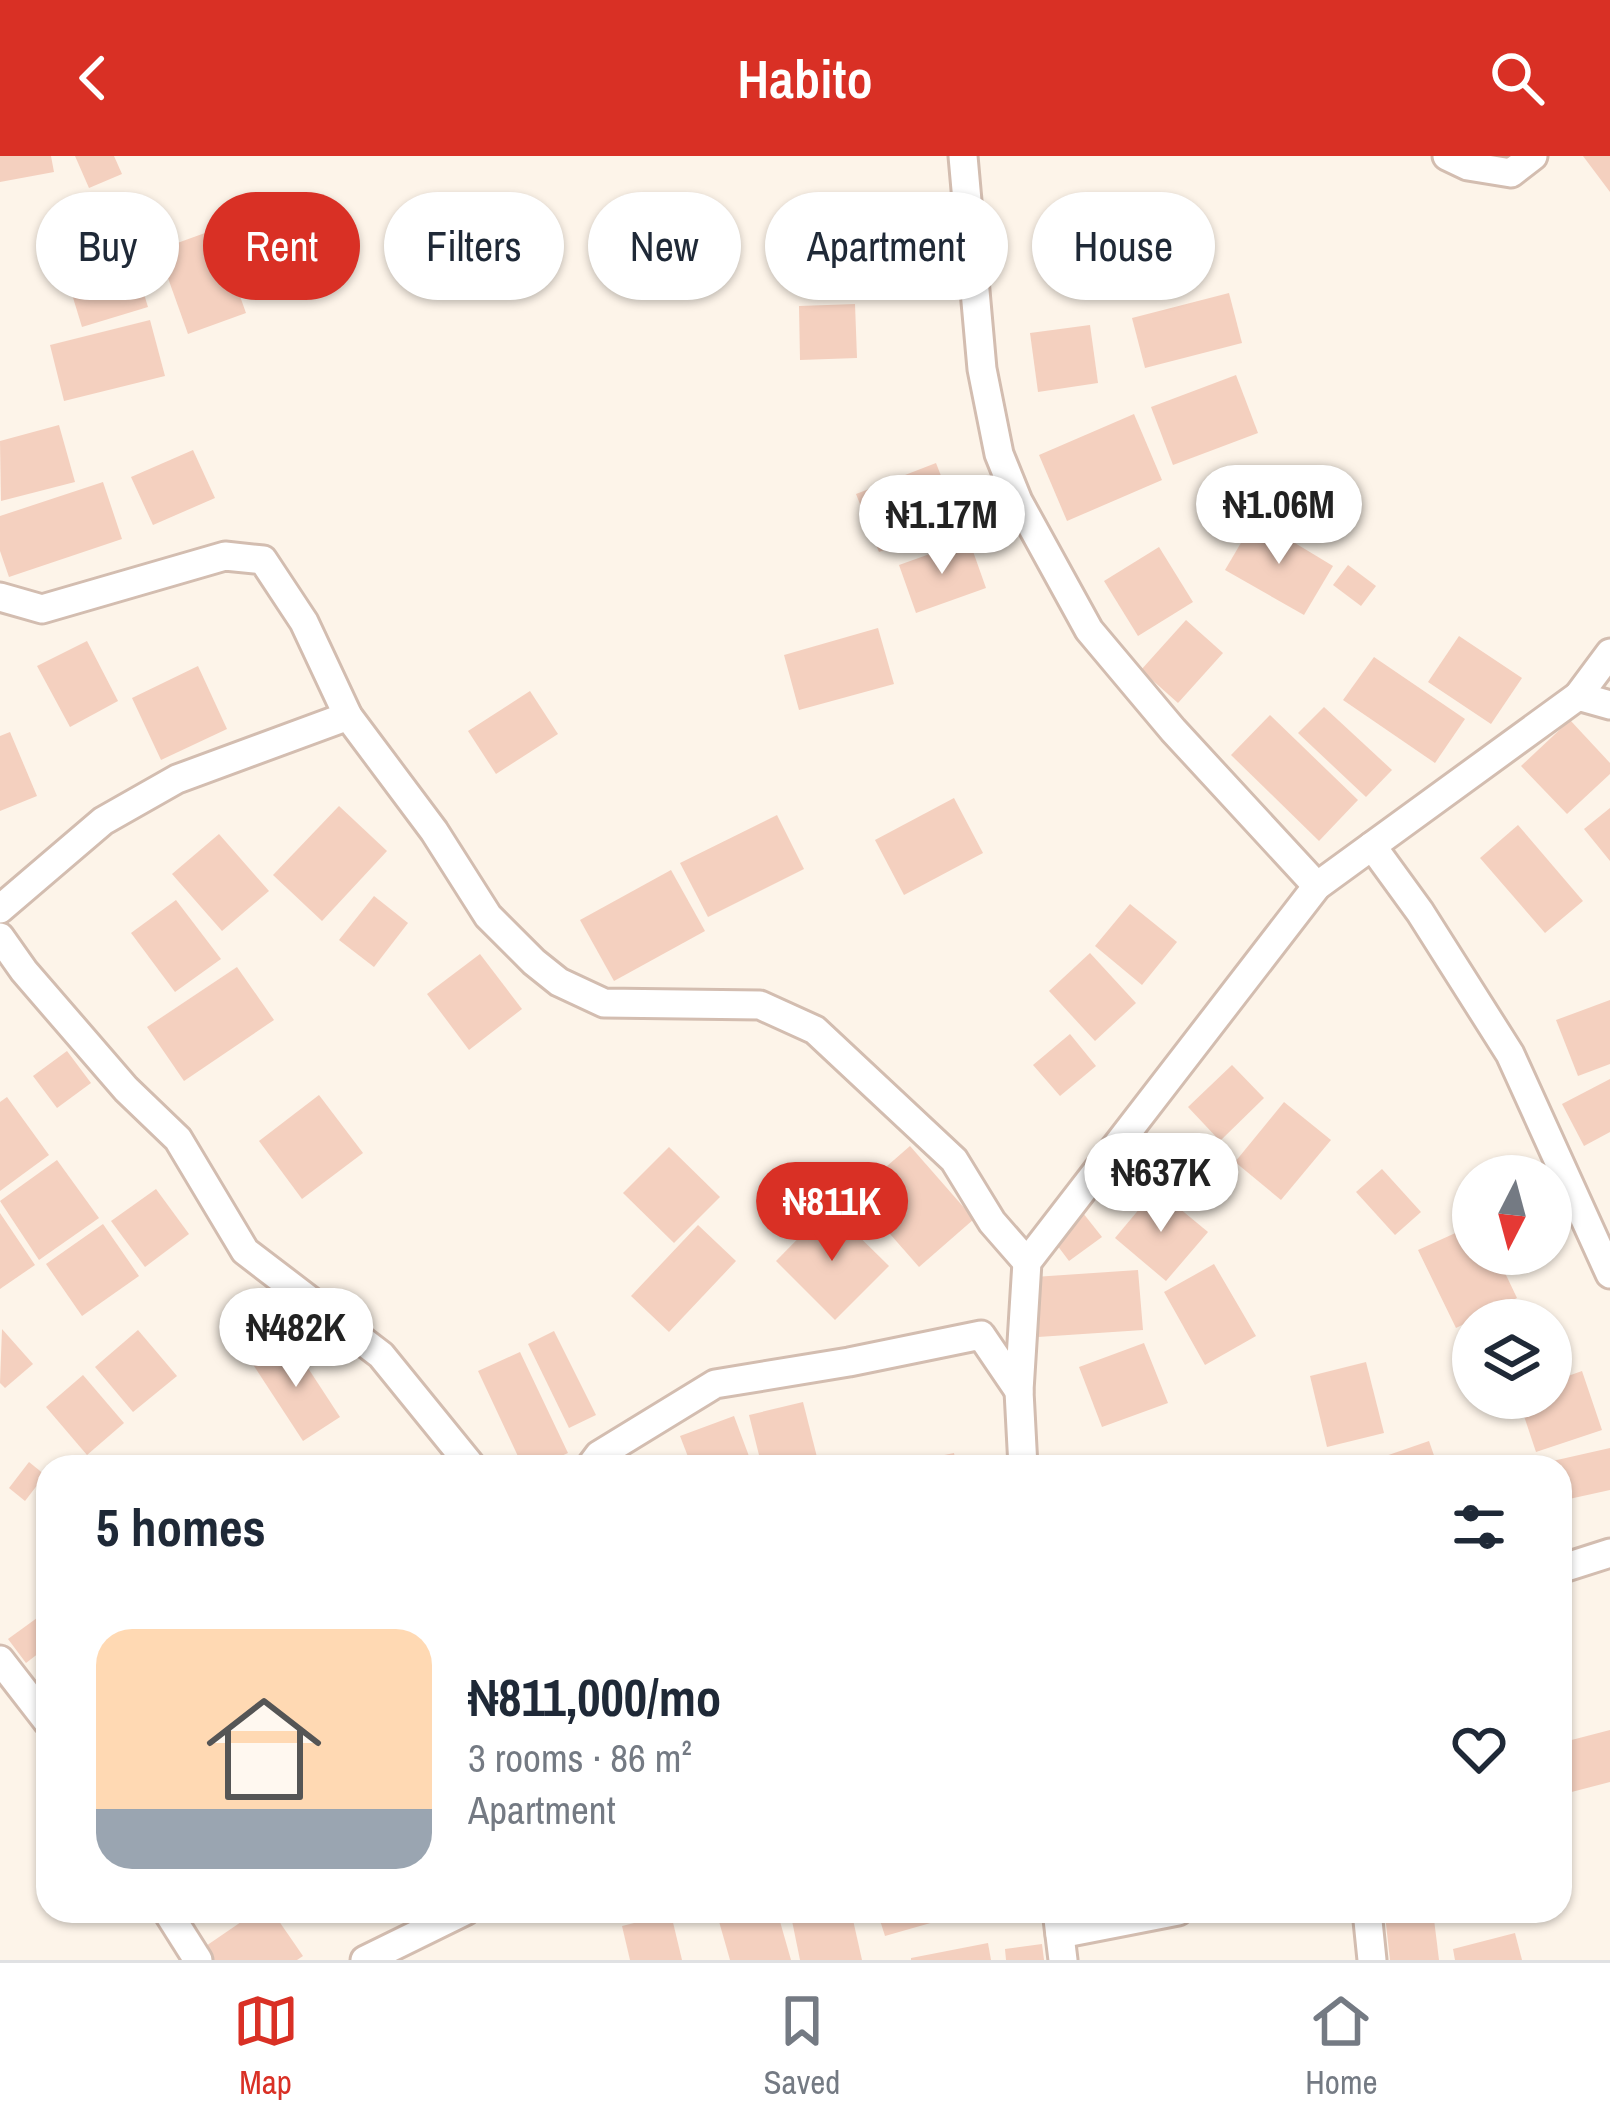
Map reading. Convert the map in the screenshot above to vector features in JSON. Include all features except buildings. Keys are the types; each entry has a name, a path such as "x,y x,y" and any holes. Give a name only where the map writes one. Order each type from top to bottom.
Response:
{"street":[{"path":"963,156 982,369 999,454 1018,501 1088,630 1317,886"},
{"path":"1447,156 1468,166 1511,173 1533,156"},
{"path":"0,597 42,609 225,556 263,560 304,622 347,716 434,830 488,916 559,982 604,1004 760,1005 815,1030 954,1160 992,1222 1027,1262"},
{"path":"1023,1455 1019,1391 1027,1262 1317,886 1578,697 1610,653"},
{"path":"1578,697 1610,705"},
{"path":"0,909 104,821 177,779 347,716"},
{"path":"1372,845 1510,1054 1610,1274"},
{"path":"0,937 126,1089 178,1139 245,1251 381,1355 462,1455"},
{"path":"599,1455 715,1384 981,1334 1019,1391"},
{"path":"1572,1565 1610,1553"},
{"path":"0,1660 36,1706"},
{"path":"175,1923 198,1960"},
{"path":"365,1960 441,1923"},
{"path":"1060,1935 1119,1923"},
{"path":"1368,1923 1372,1960"}]}
